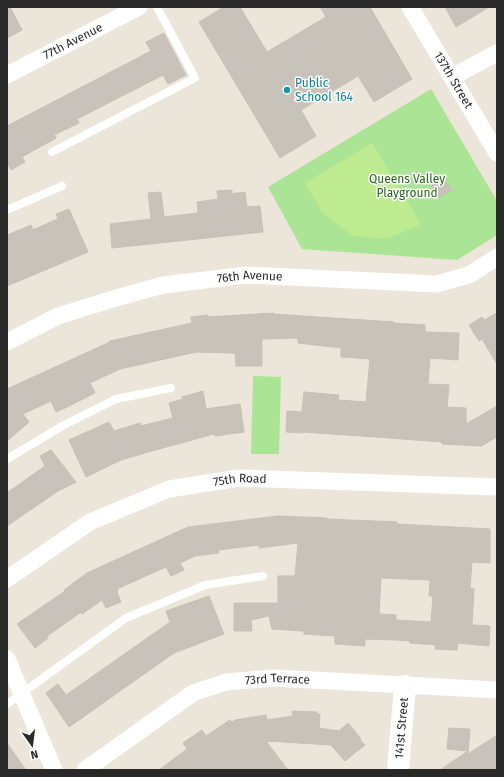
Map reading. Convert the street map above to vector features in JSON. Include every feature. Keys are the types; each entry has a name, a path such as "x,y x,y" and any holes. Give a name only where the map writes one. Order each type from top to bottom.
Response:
{"street":[{"name":"77th Avenue","path":"7,75 139,7"},
{"name":"137th Street","path":"410,7 497,153"},
{"path":"452,77 497,53"},
{"name":"76th Avenue","path":"7,342 58,316 163,285 247,275 436,284 469,275 497,257"},
{"name":"75th Road","path":"7,579 90,522 169,489 239,478 497,487"},
{"path":"7,659 54,770"},
{"name":"73rd Terrace","path":"85,770 193,693 226,682 275,678 497,690"},
{"name":"141st Street","path":"398,770 404,686"}],"lane":[{"path":"52,152 195,78 157,7"},
{"path":"7,210 62,186"},
{"path":"7,459 64,426 116,399 171,388"},
{"path":"7,704 126,618 205,585 263,576"}],"green space":[{"name":"Queens Valley Playground","path":"431,89 497,201 497,235 457,260 302,249 268,187"},
{"path":"372,143 421,224 387,239 353,236 322,212 305,183"},
{"path":"253,376 281,377 279,454 251,454"}],"building":[{"path":"7,7 10,7 22,30 7,38"},
{"name":"Public School 164","path":"224,7 240,7 267,52 326,17 320,7 370,7 412,79 374,102 358,76 301,110 316,136 280,158 199,22"},
{"path":"445,7 489,7 456,27"},
{"path":"164,33 186,75 168,84 163,75 77,119 79,123 54,135 56,138 22,157 25,162 11,170 7,164 7,126 151,51 146,42"},
{"path":"444,178 452,190 438,198 431,185"},
{"path":"232,190 232,194 245,192 247,207 260,206 263,232 112,248 110,224 151,219 148,193 161,192 164,217 198,213 197,202 218,199 217,191"},
{"path":"69,209 88,252 7,286 7,235 31,225 33,230 58,219 56,214"},
{"path":"273,313 425,325 425,332 459,333 458,360 430,358 428,384 449,385 447,407 466,408 466,424 497,406 497,437 481,446 442,444 442,442 376,437 286,432 287,411 302,412 304,392 339,395 338,400 366,402 370,359 341,357 341,348 298,343 298,338 262,339 262,366 236,366 235,353 196,352 120,369 90,383 95,393 63,409 56,412 51,401 23,414 29,422 7,441 7,389 110,341 192,323 191,317"},
{"path":"497,313 497,364 482,339 479,341 469,325 482,317 484,320"},
{"path":"203,391 206,409 240,404 244,432 215,436 214,434 148,452 121,460 86,477 69,440 109,422 114,431 140,423 141,426 173,418 169,403 183,399 182,397"},
{"path":"51,450 76,482 58,491 7,526 7,493 45,466 40,456"},
{"path":"278,516 397,522 397,524 490,529 490,563 472,562 470,588 474,589 472,625 490,626 489,646 458,643 457,650 435,649 436,645 410,643 410,641 365,639 365,646 335,644 335,636 304,634 304,631 272,629 269,616 251,620 252,631 234,631 234,603 278,603 278,576 295,576 298,543 259,548 259,545 218,550 219,553 195,556 180,563 184,570 171,576 166,567 117,589 121,602 106,608 102,600 82,614 81,612 47,636 48,638 35,648 17,624 65,591 64,590 87,573 188,527","holes":["381,578 430,580 429,596 433,596 431,622 396,620 396,615 379,614"]},
{"path":"209,596 224,634 174,653 69,727 46,693 58,684 66,695 170,622 166,611"},
{"path":"292,711 317,712 317,714 320,714 319,728 339,731 348,723 365,745 345,761 331,745 266,741 288,770 159,770 187,749 183,743 202,730 206,736 230,720 232,722 235,720 266,715 267,720 293,716"},
{"path":"449,728 470,729 468,754 497,735 497,770 440,770 468,751 447,749"},
{"path":"7,743 26,770 7,770"}],"place":[{"name":"Public School 164","path":"287,90"}]}
